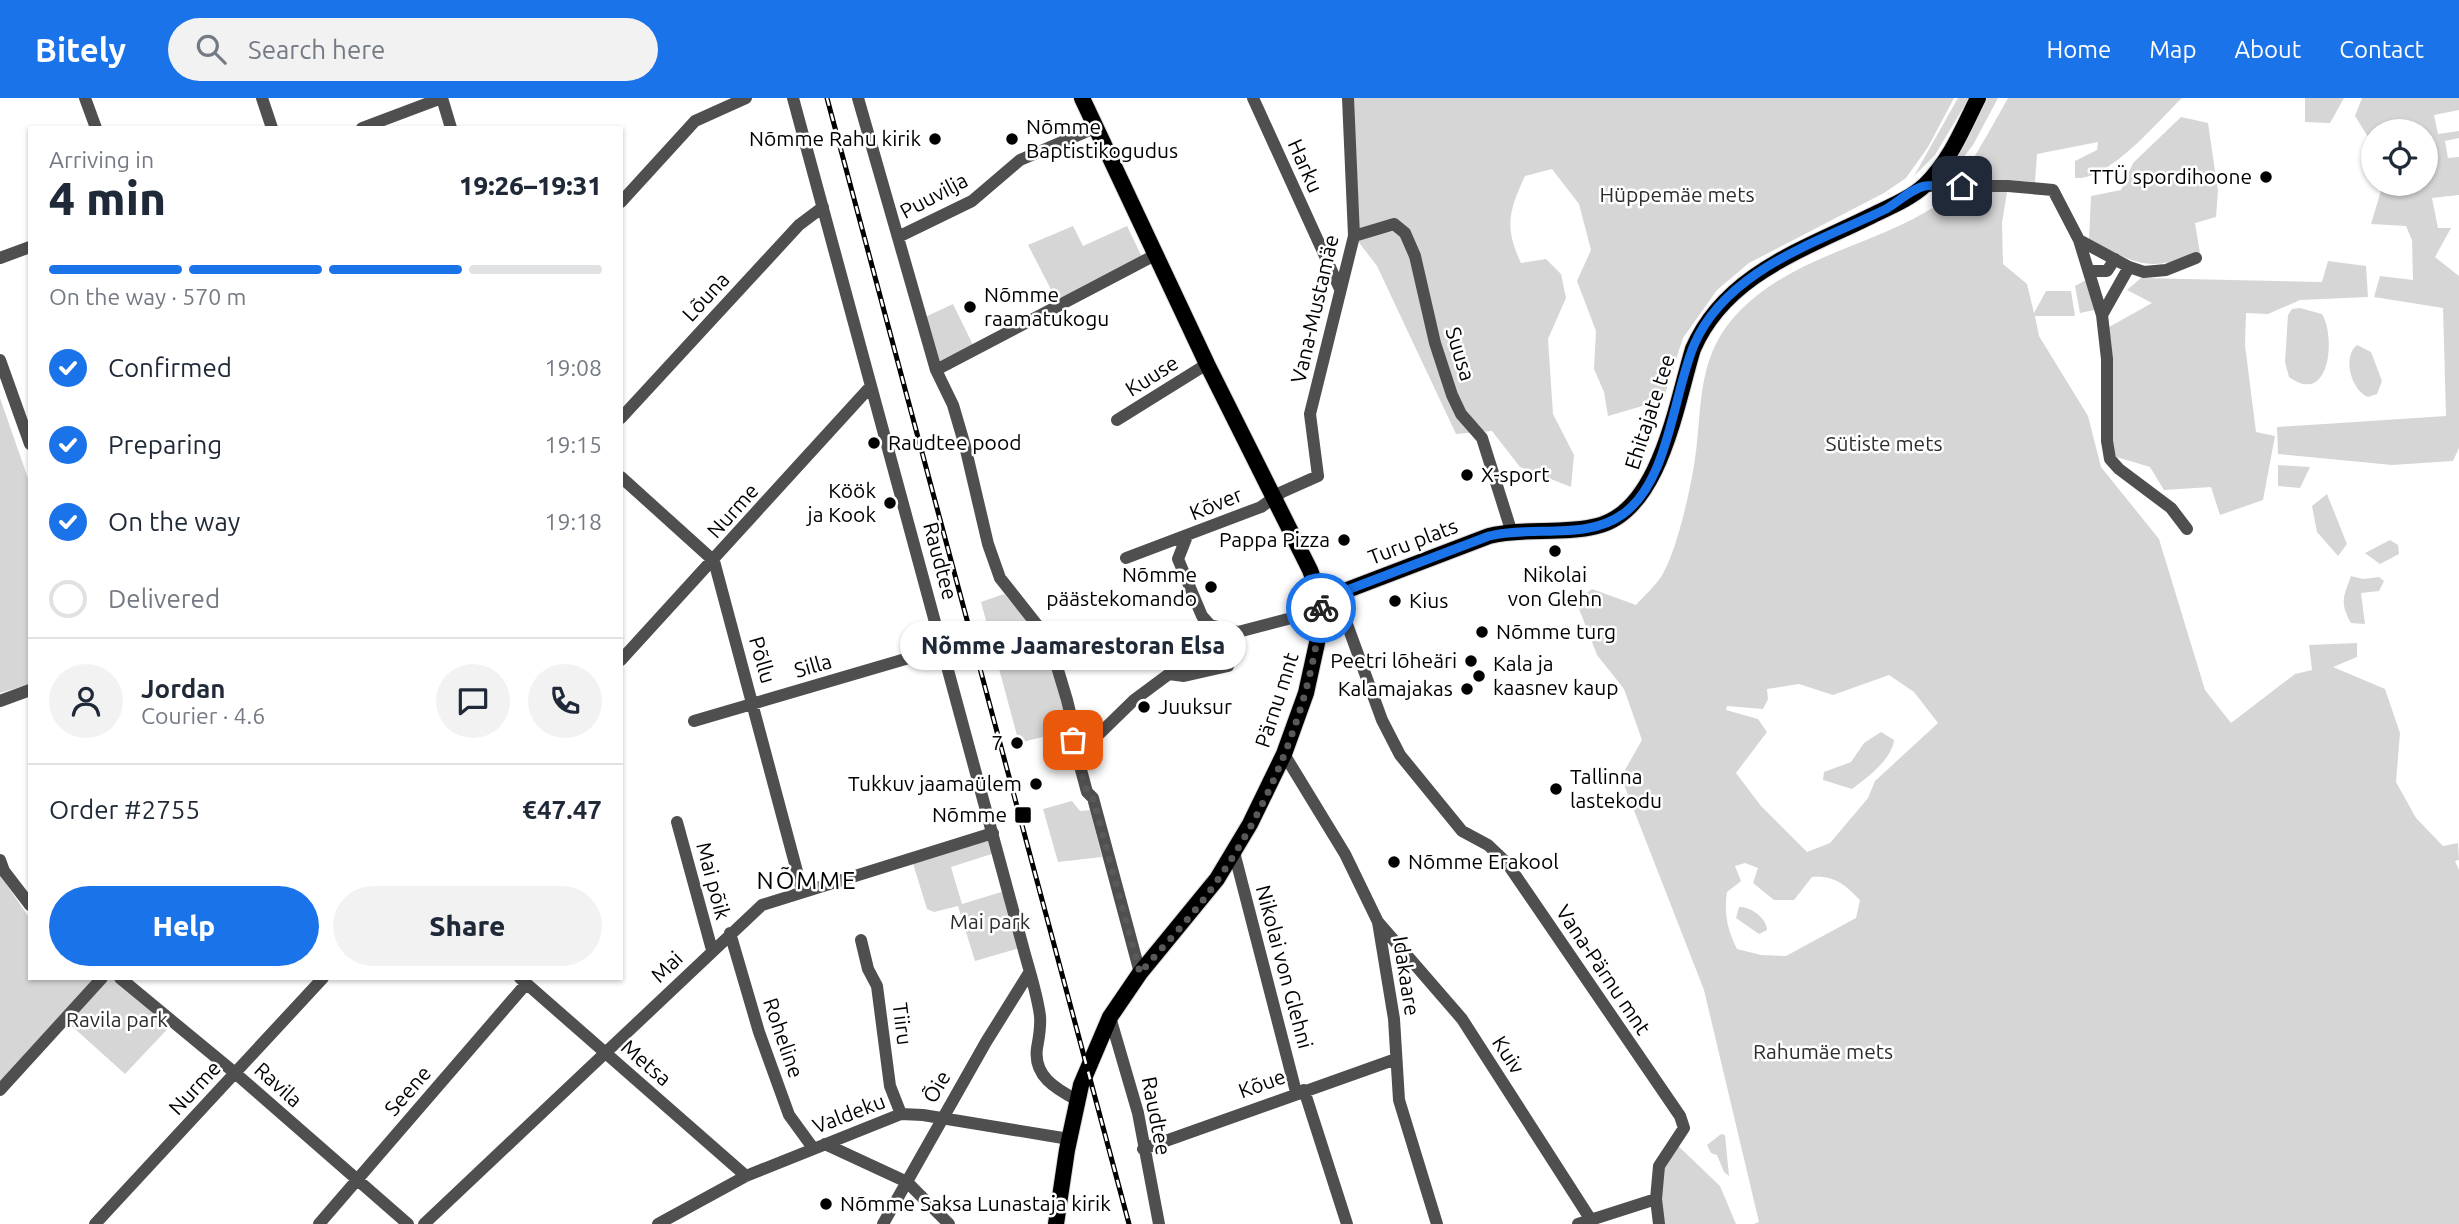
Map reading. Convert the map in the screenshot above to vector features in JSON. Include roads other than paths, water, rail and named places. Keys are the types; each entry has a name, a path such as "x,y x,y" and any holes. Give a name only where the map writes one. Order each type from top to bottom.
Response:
{"main road":[{"name":"Pärnu mnt","path":"1056,1224 1069,1139 1087,1067 1110,1017 1140,973 1200,904 1234,852 1284,754 1306,693 1329,597 1273,501 1082,98"},
{"name":"Ehitajate tee","path":"1516,530 1597,526 1631,508 1649,486 1693,349 1717,310 1750,278 1769,266 1888,208 1924,186 1943,164 1978,98"},
{"name":"Turu plats","path":"1329,597 1516,530"}],"street":[{"path":"85,98 95,126"},
{"path":"262,98 271,126"},
{"path":"367,126 442,98 450,126"},
{"path":"623,200 695,121 746,98"},
{"name":"Raudtee","path":"793,98 1030,973 1041,1027 1037,1050 1040,1072 1053,1086 1077,1100"},
{"path":"858,98 936,370 953,405 965,446 994,564 1007,589 1049,640 1077,740 1087,792 1095,805 1140,973"},
{"name":"Harku","path":"1253,98 1340,289"},
{"name":"Vana-Mustamäe","path":"1273,501 1282,492 1318,477 1310,414 1354,236 1348,98"},
{"name":"Puuvilja","path":"898,237 971,201 1020,160 1097,127"},
{"path":"1924,186 2008,186 2053,190 2079,240 2102,316 2107,359 2106,441 2110,458 2119,469 2171,508 2187,529"},
{"name":"Lõuna","path":"623,416 799,225 823,207"},
{"name":"Suusa","path":"1354,236 1394,224 1405,233 1415,256 1435,343 1452,395 1461,414 1482,438 1516,530"},
{"path":"2079,240 2129,267 2144,272 2166,270 2196,258"},
{"path":"0,258 28,248"},
{"path":"936,370 1157,254"},
{"path":"2089,271 2107,271 2115,259"},
{"path":"2102,316 2129,267"},
{"path":"0,360 28,438"},
{"name":"Kuuse","path":"1117,420 1207,364"},
{"name":"Nurme","path":"623,658 872,386"},
{"path":"623,479 714,561"},
{"name":"Kõver","path":"1210,625 1202,616 1178,559 1187,536 1273,501"},
{"path":"1126,558 1187,536"},
{"name":"Põllu","path":"714,561 802,890"},
{"path":"1077,740 1093,740 1135,699 1169,674 1179,657 1210,625 1238,632 1303,615 1329,597"},
{"name":"Vana-Pärnu mnt","path":"1329,597 1345,623 1382,720 1399,755 1462,831 1488,845 1507,863 1672,1105 1684,1128 1659,1166 1656,1199"},
{"path":"1169,674 1184,676 1228,666 1238,632"},
{"name":"Silla","path":"694,721 943,648"},
{"path":"0,701 28,691"},
{"name":"Idakaare","path":"1284,754 1345,854 1378,922 1394,1019 1399,1100 1437,1224"},
{"name":"Mai põik","path":"677,822 712,950"},
{"name":"Mai","path":"424,1224 762,905 802,890 993,832"},
{"name":"Nikolai von Glehni","path":"1234,852 1300,1091 1347,1224"},
{"path":"0,860 4,871 28,902"},
{"name":"Kuiv","path":"1378,922 1462,1019 1591,1220"},
{"name":"Roheline","path":"730,933 759,1032 789,1115 819,1146 907,1182 949,1224"},
{"name":"Tiiru","path":"860,940 868,969 877,986 890,1086 901,1114"},
{"name":"Õie","path":"883,1224 1017,989 1030,973"},
{"path":"0,1090 100,980"},
{"name":"Ravila","path":"122,980 236,1073 408,1224"},
{"name":"Nurme","path":"95,1224 321,980"},
{"name":"Metsa","path":"523,981 746,1177"},
{"name":"Seene","path":"319,1224 523,981"},
{"name":"Raudtee","path":"1110,1017 1138,1113 1159,1224"},
{"name":"Kõue","path":"1143,1149 1396,1059"},
{"name":"Valdeku","path":"658,1224 746,1177 901,1114 1069,1139"},
{"path":"1578,1224 1656,1199 1659,1224"}],"railway":[{"path":"827,98 1129,1224"}],"place":[{"name":"Nõmme Rahu kirik","path":"935,139"},
{"name":"Nõmme Baptistikogudus","path":"1012,139"},
{"name":"TTÜ spordihoone","path":"2266,177"},
{"name":"Nõmme raamatukogu","path":"970,307"},
{"name":"Raudtee pood","path":"874,443"},
{"name":"X-sport","path":"1467,475"},
{"name":"Köök ja Kook","path":"890,503"},
{"name":"Pappa Pizza","path":"1344,540"},
{"name":"Nikolai von Glehn","path":"1555,551"},
{"name":"Nõmme päästekomando","path":"1211,587"},
{"name":"Kius","path":"1395,601"},
{"name":"Nõmme turg","path":"1482,632"},
{"name":"Peetri lõheäri","path":"1471,661"},
{"name":"Kala ja kaasnev kaup","path":"1479,676"},
{"name":"Kalamajakas","path":"1467,689"},
{"name":"Juuksur","path":"1144,707"},
{"name":"Nõmme Jaamarestoran Elsa","path":"1073,740"},
{"name":"7","path":"1017,743"},
{"name":"Tukkuv jaamaülem","path":"1036,784"},
{"name":"Tallinna lastekodu","path":"1556,789"},
{"name":"Nõmme","path":"1023,815"},
{"name":"Nõmme Erakool","path":"1394,862"},
{"name":"Nõmme Saksa Lunastaja kirik","path":"826,1204"}],"district":[{"name":"NÕMME","path":"807,881"}],"park label":[{"name":"Hüppemäe mets","path":"1677,195"},
{"name":"Sütiste mets","path":"1884,444"},
{"name":"Mai park","path":"990,922"},
{"name":"Ravila park","path":"117,1020"},
{"name":"Rahumäe mets","path":"1823,1052"}]}
